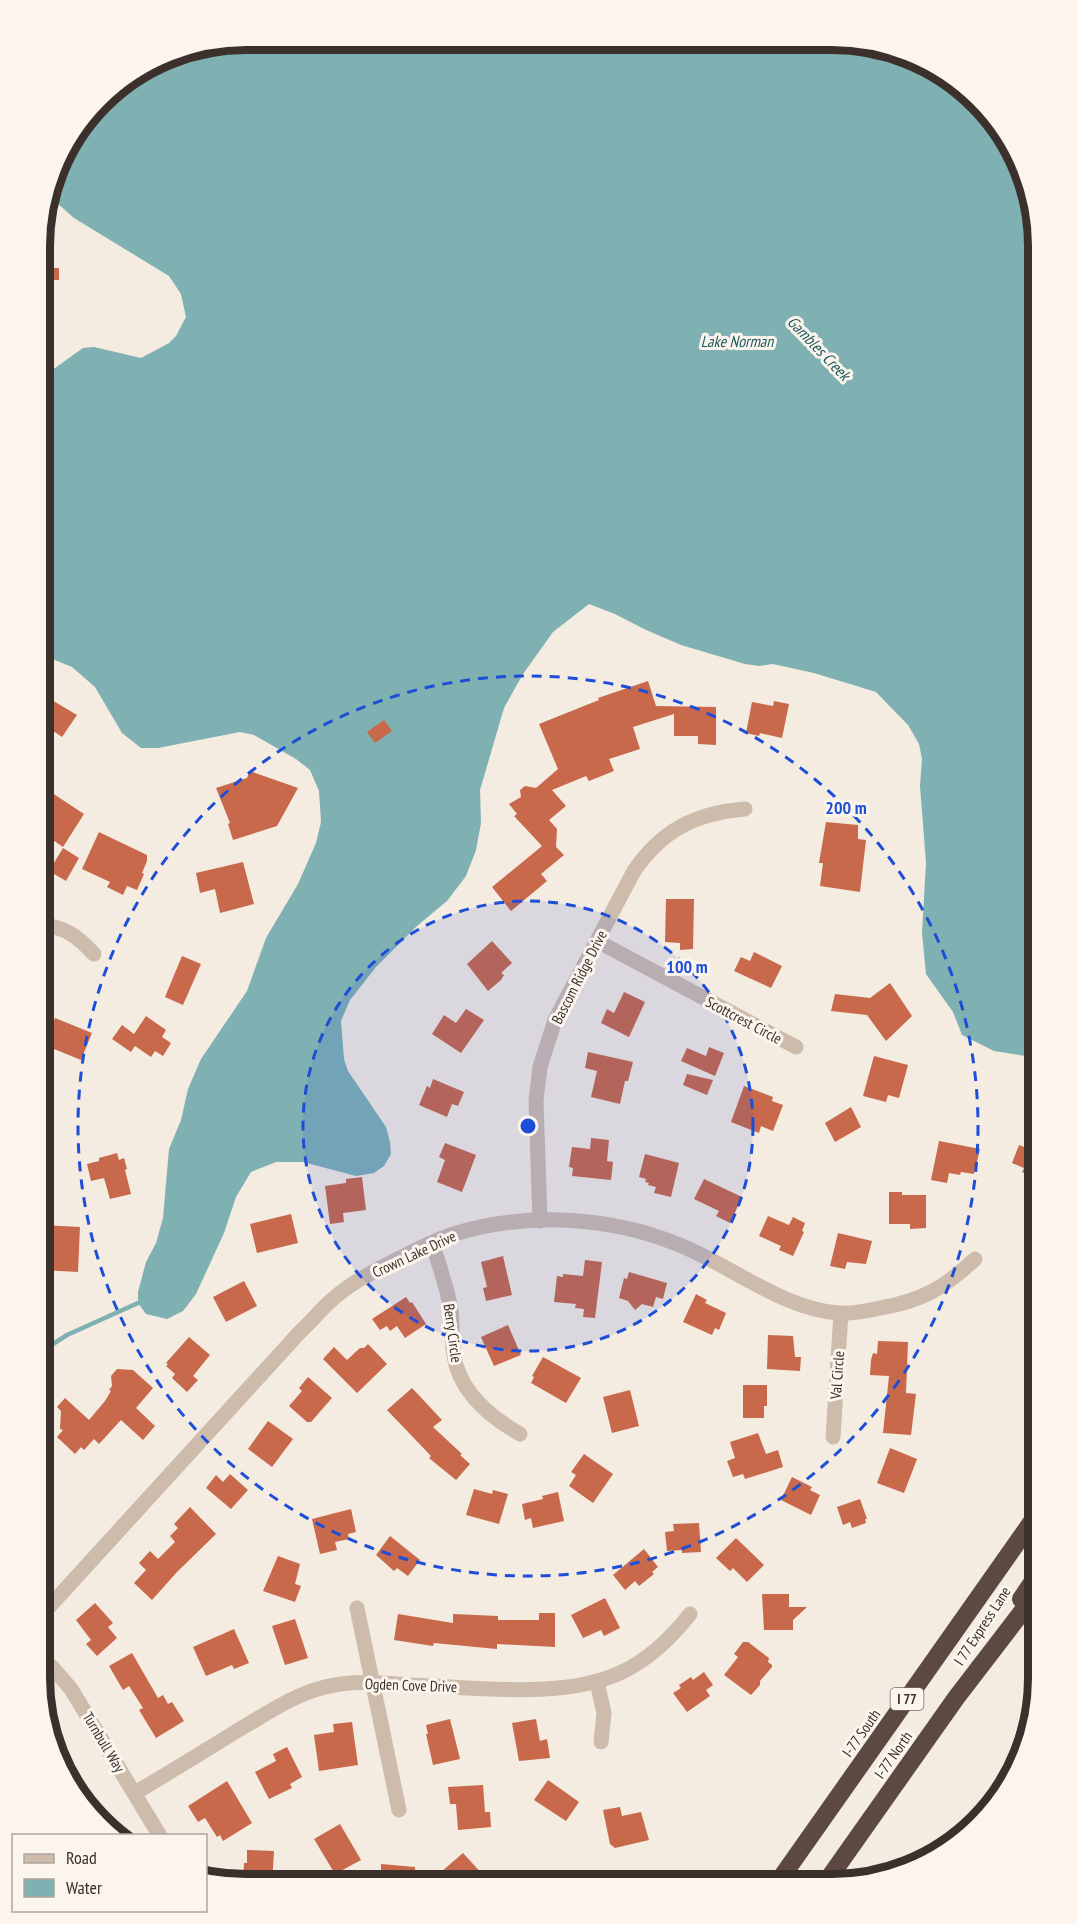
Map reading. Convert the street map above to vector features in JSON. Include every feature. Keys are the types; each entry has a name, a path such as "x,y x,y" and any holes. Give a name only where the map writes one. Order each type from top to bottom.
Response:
{"highway":[{"name":"I-77 South","path":"784,1874 1027,1528"},
{"name":"I 77 Express Lane","path":"956,1698 1027,1591"},
{"name":"I-77 North","path":"832,1874 956,1698 1027,1605"}],"street":[{"name":"Bascom Ridge Drive","path":"540,1221 536,1100 540,1067 555,1020 634,871 645,856 670,832 688,822 709,814 745,809"},
{"path":"50,927 68,931 94,954"},
{"name":"Scottcrest Circle","path":"597,941 796,1047"},
{"name":"Crown Lake Drive","path":"50,1606 334,1297 371,1273 432,1243 478,1228 540,1221 596,1224 651,1235 678,1244 791,1300 814,1308 841,1313 906,1304 943,1285 975,1259"},
{"name":"Berry Circle","path":"432,1243 447,1289 454,1358 461,1377 485,1411 520,1434"},
{"name":"Val Circle","path":"833,1437 841,1313"},
{"path":"357,1608 399,1810"},
{"name":"Ogden Cove Drive","path":"135,1793 293,1698 327,1687 372,1682 559,1688 597,1682 622,1672 645,1657 675,1633 690,1614"},
{"name":"Turnbull Way","path":"50,1665 71,1689 159,1834"},
{"path":"597,1682 604,1713 601,1743"}],"water":[{"name":"Lake Norman","path":"220,51 857,51 895,60 918,70 941,82 961,98 995,136 1007,159 1024,207 1028,245 1027,1056 994,1051 962,1035 953,1012 926,974 922,933 926,863 920,786 922,759 919,744 908,725 876,692 814,673 773,664 759,666 745,664 681,645 589,604 553,632 523,674 504,708 480,790 481,823 476,850 466,876 447,901 417,926 376,967 350,1000 341,1021 344,1059 348,1071 386,1127 391,1154 384,1166 374,1173 356,1176 303,1162 276,1162 251,1172 236,1197 224,1233 196,1294 183,1311 167,1319 146,1314 138,1303 138,1292 146,1262 156,1243 163,1218 169,1149 181,1120 188,1089 201,1059 247,991 266,938 298,884 316,843 321,822 319,791 310,770 296,759 254,735 240,732 158,748 141,748 122,733 95,687 72,667 50,658 50,372 83,348 94,347 141,358 169,343 176,336 186,317 181,294 169,276 74,218 55,201 70,159 90,126 116,98 136,82 170,64"}],"building":[{"path":"50,268 59,268 59,280 50,280"},
{"path":"648,681 656,706 716,707 716,745 698,744 698,736 674,736 674,714 633,727 640,749 609,759 614,771 589,781 586,776 552,790 566,806 549,820 557,829 556,847 564,855 541,874 547,881 511,911 492,887 542,846 514,816 517,814 509,804 521,797 520,790 525,786 536,788 558,769 539,724 599,700 598,698"},
{"path":"50,699 77,715 62,737 50,729"},
{"path":"774,701 789,704 782,738 760,733 759,736 746,733 752,702 773,706"},
{"path":"384,720 392,731 375,743 367,732"},
{"path":"250,771 298,788 277,826 233,840 228,824 230,823 216,788 247,778"},
{"path":"50,792 84,814 63,847 50,838"},
{"path":"826,822 858,825 858,839 866,840 860,892 820,886 823,863 819,863"},
{"path":"99,832 147,855 142,873 144,874 137,890 127,886 123,895 107,887 110,882 82,869"},
{"path":"63,848 79,858 66,881 50,872"},
{"path":"243,862 254,904 220,913 215,889 200,893 196,873"},
{"path":"666,899 694,899 693,949 680,950 680,943 665,942"},
{"path":"492,941 512,963 501,973 504,975 501,980 488,991 467,964"},
{"path":"754,952 782,966 771,988 734,971 741,957 750,961"},
{"path":"182,956 201,964 183,1005 165,997"},
{"path":"890,983 912,1016 886,1041 867,1015 831,1011 835,994 870,998"},
{"path":"624,992 645,1002 629,1037 601,1023 607,1009 614,1013"},
{"path":"466,1009 484,1020 461,1053 432,1034 444,1015 456,1023"},
{"path":"146,1016 166,1030 162,1037 171,1043 163,1056 155,1051 151,1057 135,1046 131,1052 112,1039 122,1025 134,1034"},
{"path":"55,1018 92,1033 81,1060 54,1049 50,1058 51,1029"},
{"path":"709,1047 724,1053 715,1076 681,1061 687,1048 706,1056"},
{"path":"588,1052 633,1062 628,1081 625,1081 620,1104 591,1097 597,1071 585,1068"},
{"path":"874,1056 908,1065 899,1098 888,1095 886,1102 863,1096"},
{"path":"687,1074 713,1080 707,1095 683,1085"},
{"path":"433,1079 464,1092 458,1106 452,1104 447,1117 419,1105 427,1086 430,1088"},
{"path":"744,1086 773,1097 772,1101 783,1105 773,1131 761,1126 759,1133 731,1122"},
{"path":"851,1107 861,1127 835,1142 825,1123"},
{"path":"591,1138 609,1140 607,1161 613,1162 611,1180 572,1176 573,1168 569,1167 572,1147 590,1149"},
{"path":"939,1141 980,1149 974,1174 949,1173 947,1183 931,1180"},
{"path":"445,1143 476,1155 462,1192 437,1182 445,1160 439,1157"},
{"path":"1019,1145 1027,1148 1027,1174 1022,1172 1024,1168 1012,1163"},
{"path":"117,1153 119,1160 124,1158 131,1194 110,1199 104,1178 91,1181 87,1164"},
{"path":"645,1154 679,1163 671,1197 654,1193 656,1187 648,1185 649,1183 645,1182 646,1179 639,1177"},
{"path":"362,1177 366,1210 343,1213 344,1222 330,1224 325,1186 346,1183 346,1179"},
{"path":"704,1179 742,1197 730,1223 716,1216 719,1211 694,1199"},
{"path":"889,1192 902,1192 902,1195 926,1195 926,1228 910,1229 910,1224 889,1224"},
{"path":"291,1214 298,1243 257,1253 250,1224"},
{"path":"768,1216 789,1225 793,1217 805,1223 802,1231 804,1232 793,1256 779,1250 781,1246 759,1236"},
{"path":"50,1225 80,1227 78,1272 50,1270"},
{"path":"838,1233 872,1241 866,1264 847,1262 845,1269 830,1266"},
{"path":"503,1256 512,1295 486,1301 483,1288 487,1287 481,1262"},
{"path":"585,1260 602,1262 595,1318 583,1317 584,1309 575,1308 576,1304 554,1302 557,1276 563,1277 563,1274 583,1276"},
{"path":"629,1272 667,1283 663,1299 656,1297 653,1307 642,1304 635,1310 628,1301 619,1298 624,1278 627,1279"},
{"path":"244,1281 257,1306 226,1322 213,1297"},
{"path":"696,1294 707,1300 705,1303 726,1313 719,1330 715,1328 712,1335 683,1322"},
{"path":"406,1297 410,1303 412,1302 426,1324 405,1338 397,1326 390,1331 387,1326 380,1330 372,1319"},
{"path":"508,1325 521,1355 494,1366 481,1337"},
{"path":"768,1335 793,1336 795,1357 801,1357 800,1371 767,1369"},
{"path":"189,1337 210,1355 193,1376 198,1380 187,1392 172,1378 175,1374 166,1366 168,1364 166,1363"},
{"path":"878,1341 908,1342 906,1393 916,1394 911,1435 883,1433 889,1376 870,1375 871,1360 873,1353 877,1354"},
{"path":"368,1344 387,1364 357,1393 323,1359 334,1347 347,1360"},
{"path":"543,1357 581,1378 566,1403 531,1383 534,1377 532,1376"},
{"path":"117,1369 133,1370 153,1388 136,1408 155,1426 143,1440 121,1420 99,1444 94,1439 84,1450 81,1447 75,1454 57,1437 63,1430 60,1429 61,1411 57,1407 65,1398 89,1420 111,1391 109,1390 112,1386 111,1376"},
{"path":"308,1377 332,1398 311,1422 307,1422 289,1406 302,1391 299,1388"},
{"path":"743,1385 767,1385 767,1406 764,1406 764,1418 743,1418"},
{"path":"412,1388 442,1420 433,1427 470,1464 456,1480 429,1458 431,1456 387,1410"},
{"path":"630,1390 639,1426 612,1433 603,1397"},
{"path":"268,1421 293,1439 272,1467 248,1449"},
{"path":"758,1433 766,1454 778,1450 783,1467 745,1479 743,1474 733,1477 727,1461 735,1458 730,1442"},
{"path":"890,1448 917,1459 904,1493 877,1483"},
{"path":"584,1454 613,1474 593,1503 569,1486 576,1475 571,1472"},
{"path":"230,1474 248,1490 231,1509 206,1488 216,1475 223,1482"},
{"path":"792,1477 812,1487 810,1490 820,1495 811,1515 781,1500"},
{"path":"474,1489 492,1494 493,1490 508,1494 499,1524 466,1515"},
{"path":"558,1492 564,1521 533,1528 531,1518 525,1520 522,1504 543,1499 542,1496"},
{"path":"860,1499 867,1519 865,1519 866,1523 852,1528 850,1522 843,1525 837,1507"},
{"path":"190,1507 216,1534 152,1600 134,1583 146,1570 139,1563 150,1551 158,1559 175,1542 170,1536 178,1528 174,1524"},
{"path":"351,1509 356,1532 348,1534 349,1539 335,1542 337,1550 320,1554 312,1519"},
{"path":"699,1523 701,1552 667,1551 665,1532 674,1531 673,1524"},
{"path":"390,1536 420,1560 408,1576 397,1568 394,1571 376,1555"},
{"path":"736,1538 764,1565 747,1582 733,1568 730,1571 716,1558"},
{"path":"644,1549 658,1567 652,1572 654,1574 639,1586 635,1581 625,1590 613,1575"},
{"path":"278,1556 300,1564 295,1584 301,1586 295,1602 263,1591"},
{"path":"762,1594 789,1594 789,1607 807,1607 793,1620 793,1630 764,1630"},
{"path":"605,1598 620,1628 604,1636 601,1630 583,1638 571,1615"},
{"path":"95,1603 113,1623 108,1627 117,1638 97,1656 86,1644 91,1640 76,1620"},
{"path":"539,1613 555,1613 555,1647 497,1644 497,1649 434,1643 433,1646 394,1640 398,1614 453,1623 453,1614 498,1616 498,1620 539,1620"},
{"path":"295,1619 308,1658 285,1665 272,1626"},
{"path":"234,1629 249,1663 234,1669 232,1665 206,1676 193,1647"},
{"path":"743,1642 748,1642 769,1658 768,1662 772,1665 751,1695 724,1675 738,1657 734,1654"},
{"path":"132,1653 158,1698 163,1695 168,1704 172,1702 184,1721 156,1738 139,1710 143,1708 129,1686 123,1690 109,1666"},
{"path":"704,1672 713,1685 706,1690 710,1696 687,1712 673,1693 681,1688 679,1685 691,1677 693,1680"},
{"path":"450,1719 460,1759 433,1765 426,1725"},
{"path":"536,1719 540,1741 547,1739 550,1758 519,1761 512,1723"},
{"path":"352,1722 358,1765 319,1771 314,1735 334,1732 333,1724"},
{"path":"287,1747 302,1777 290,1784 292,1788 269,1799 255,1772 276,1761 273,1754"},
{"path":"548,1780 579,1802 566,1821 534,1800"},
{"path":"227,1781 252,1823 223,1841 220,1835 217,1837 205,1818 198,1822 188,1806"},
{"path":"483,1785 485,1812 490,1812 491,1827 458,1830 456,1804 450,1804 448,1787"},
{"path":"620,1807 622,1816 641,1812 649,1840 615,1848 610,1844 603,1810"},
{"path":"340,1824 361,1860 335,1874 314,1839"},
{"path":"247,1850 274,1851 273,1874 243,1874 244,1863 247,1863"},
{"path":"463,1853 482,1874 439,1874"},
{"path":"381,1864 415,1867 415,1874 381,1874"}],"waterway":[{"path":"50,1346 67,1335 138,1303"}],"water label":[{"name":"Gambles Creek","path":"819,348"}]}
